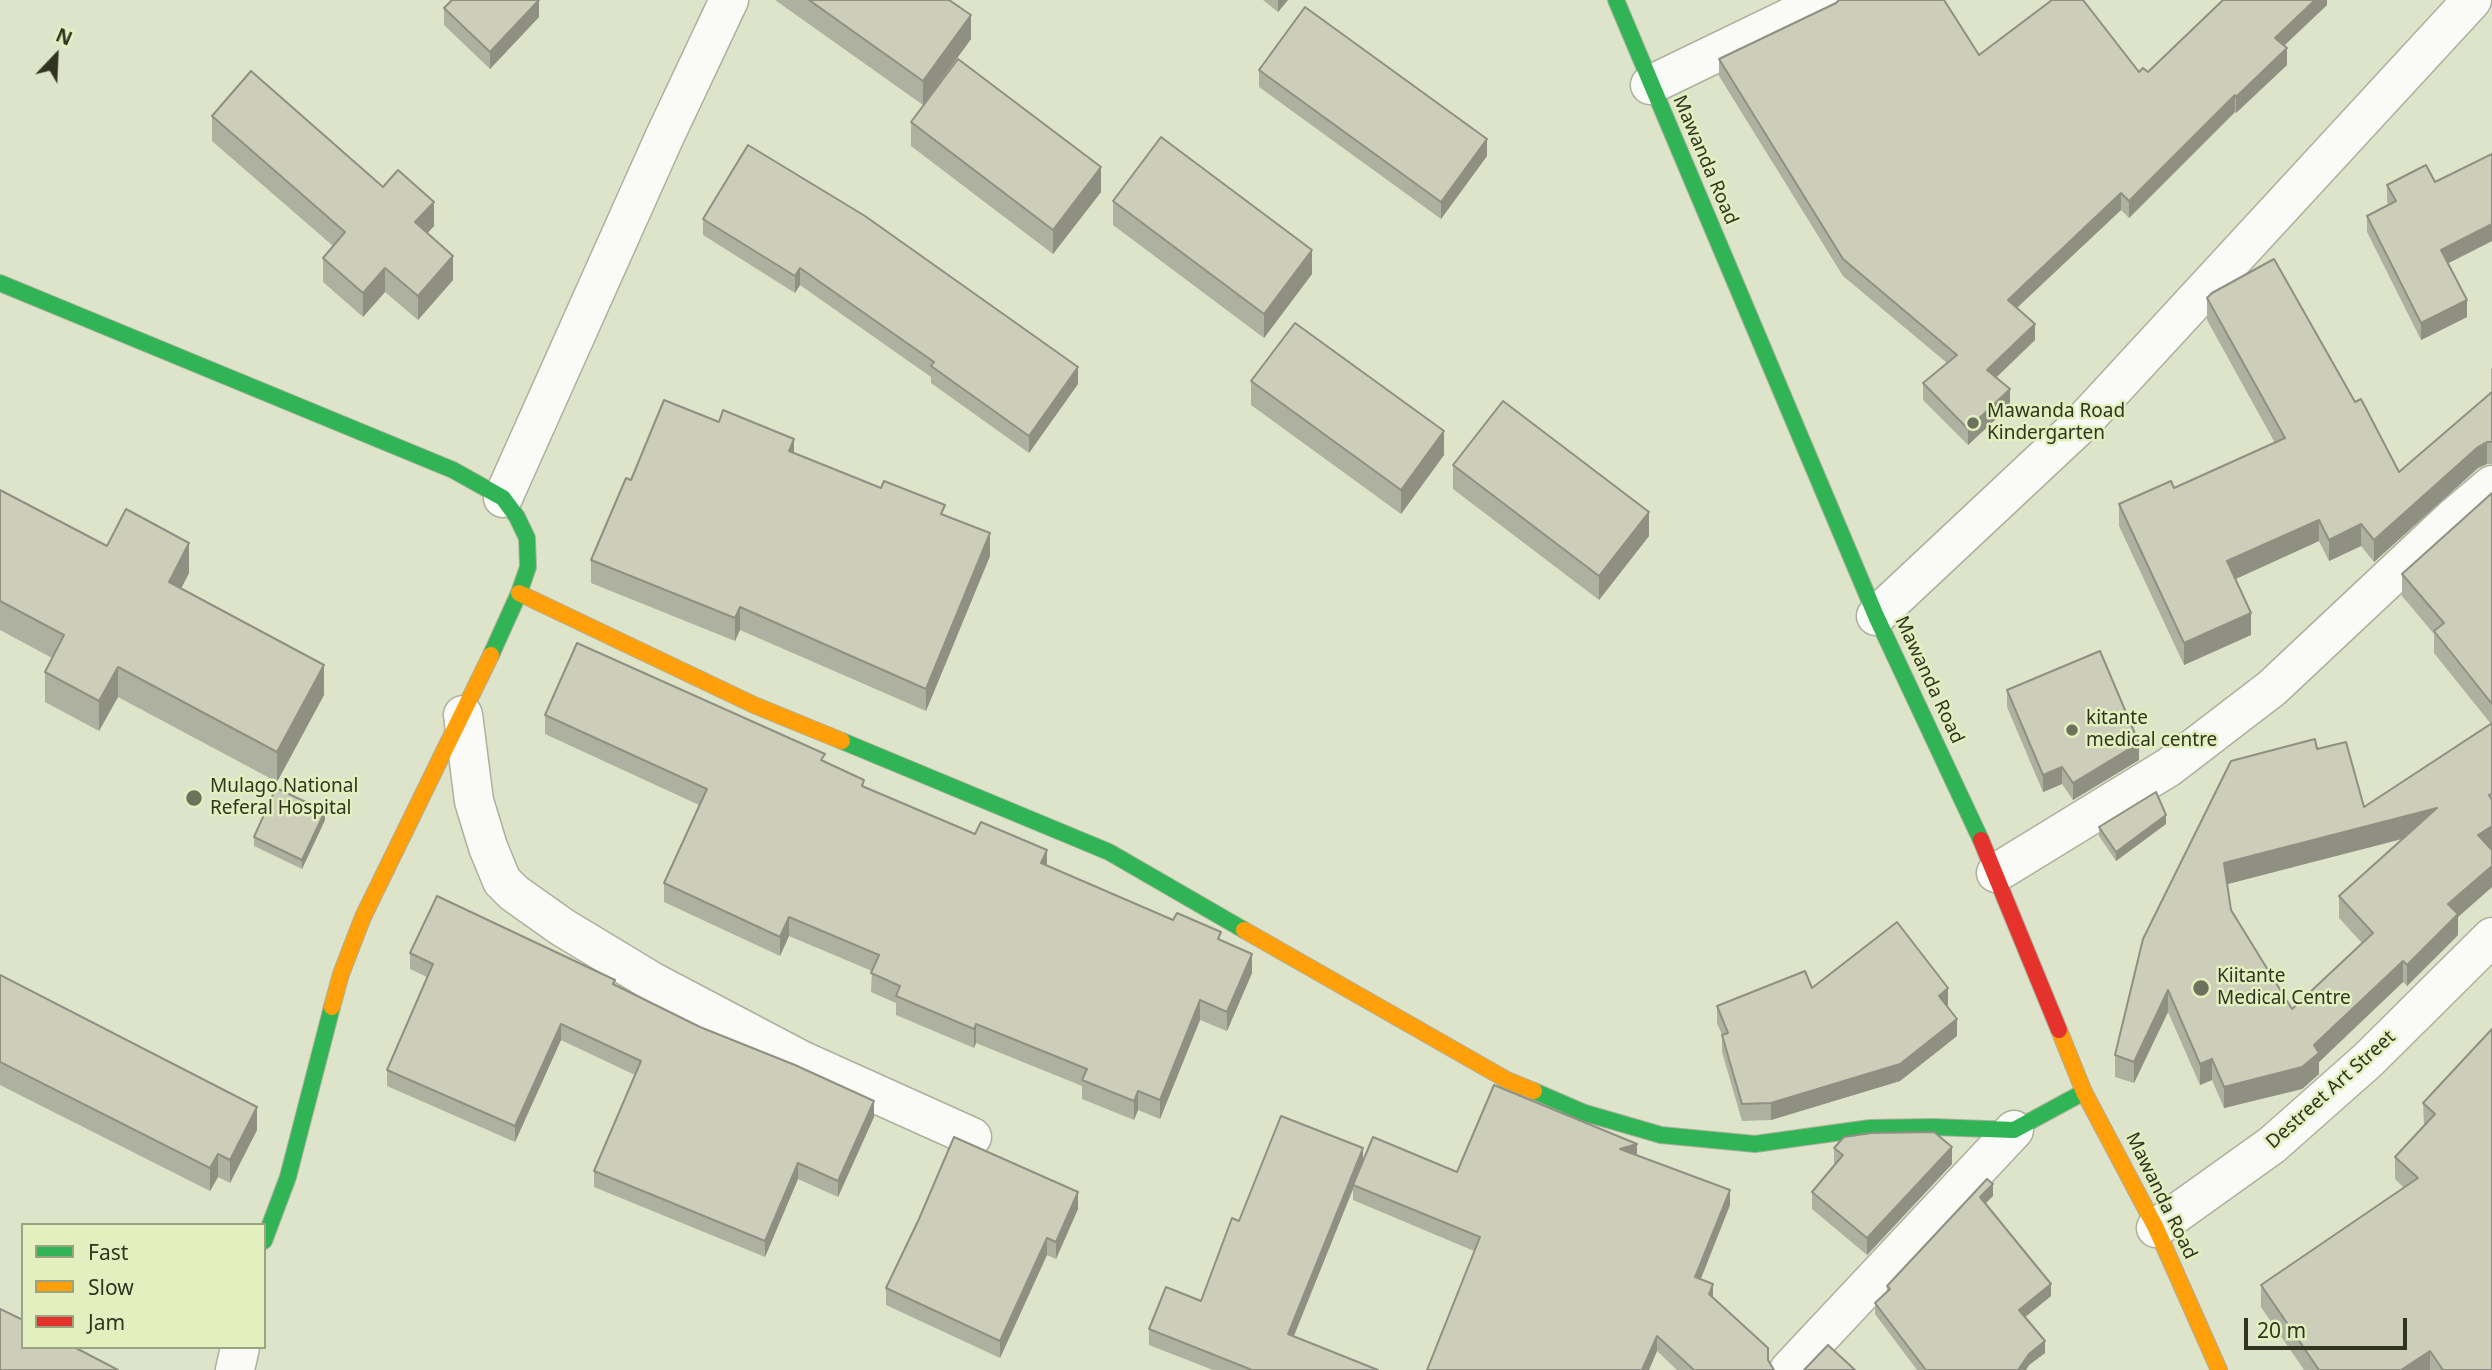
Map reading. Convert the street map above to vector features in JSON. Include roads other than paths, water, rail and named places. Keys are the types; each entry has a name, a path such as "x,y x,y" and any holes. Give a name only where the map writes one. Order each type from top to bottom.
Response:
{"street":[{"path":"503,498 658,150 729,0"},
{"name":"Mawanda Road","path":"1616,0 1876,616 1996,873 2084,1092 2156,1228 2219,1370"},
{"path":"1650,85 1826,0"},
{"path":"1876,616 2083,422 2472,0"},
{"path":"0,283 453,470 503,498 517,517 527,538 528,567 519,593 463,715 363,917 341,974 288,1177 266,1236"},
{"path":"1996,873 2169,767 2272,688 2453,518 2492,485"},
{"path":"519,593 754,705 1109,852 1507,1080 1585,1113 1661,1135 1755,1144 1870,1128 2014,1130"},
{"path":"463,715 474,800 488,847 502,881 514,893 562,927 653,982 801,1060 972,1137"},
{"name":"Destreet Art Street","path":"2156,1228 2272,1145 2368,1060 2492,937"},
{"path":"1789,1370 2014,1130 2084,1092"},
{"path":"236,1370 240,1349"}],"place":[{"name":"Mawanda Road Kindergarten","path":"1973,423"},
{"name":"kitante medical centre","path":"2072,730"},
{"name":"Mulago National Referal Hospital","path":"194,798"},
{"name":"Kiitante Medical Centre","path":"2201,988"}]}
